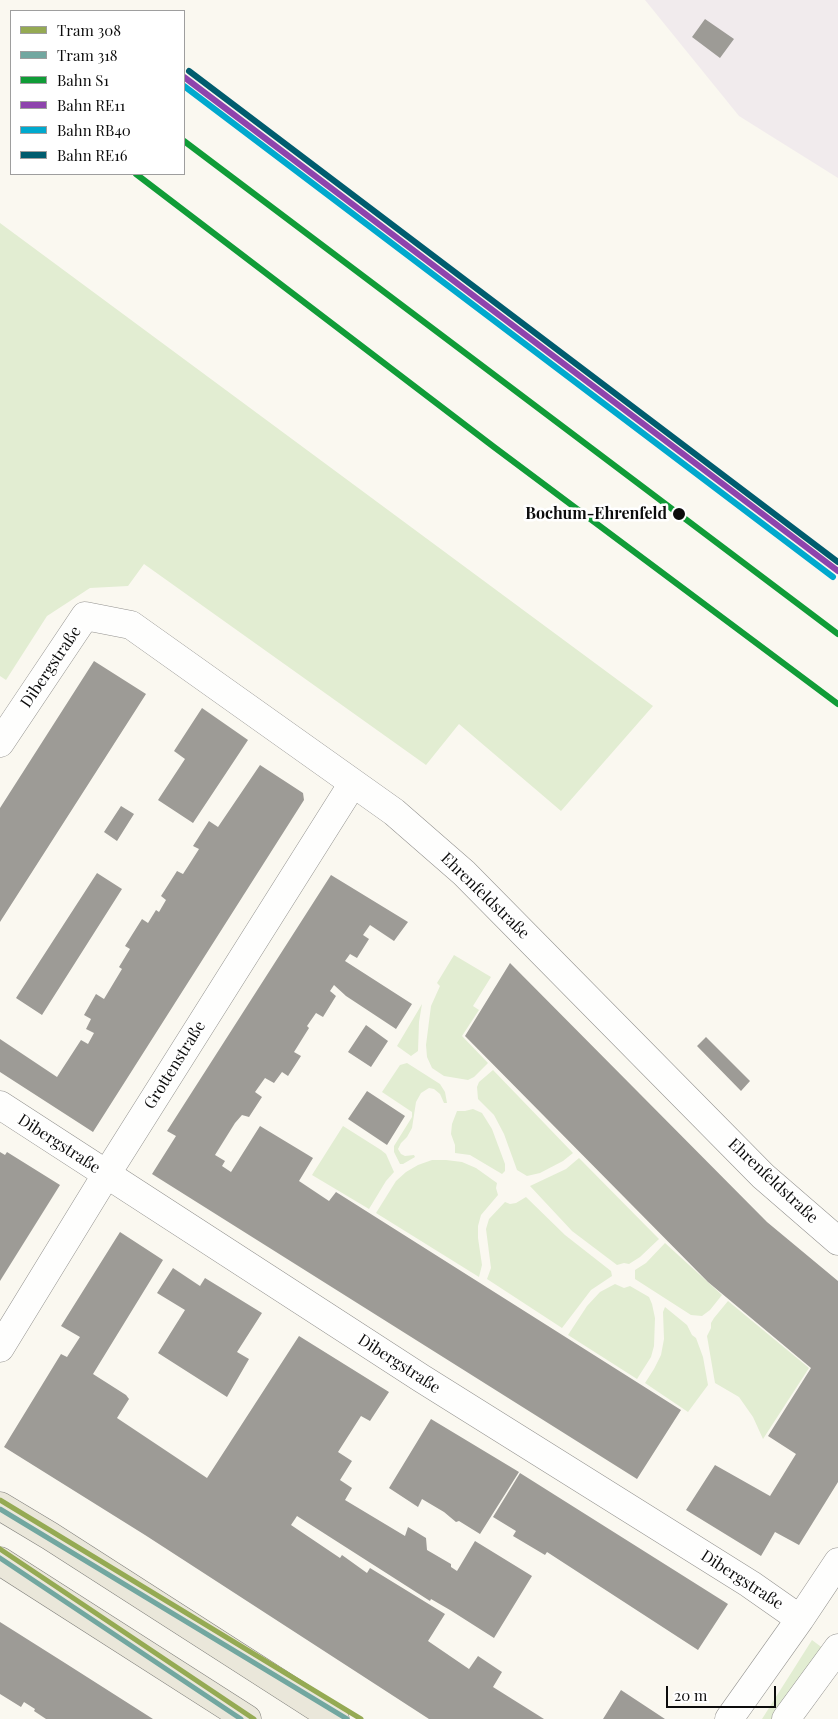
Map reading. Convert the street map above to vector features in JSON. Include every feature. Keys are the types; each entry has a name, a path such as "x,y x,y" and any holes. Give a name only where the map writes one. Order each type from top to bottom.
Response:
{"main road":[{"path":"0,1506 50,1536 335,1719"},
{"path":"0,1561 247,1719"}],"street":[{"name":"Dibergstraße","path":"0,743 85,616"},
{"name":"Ehrenfeldstraße","path":"85,616 131,625 394,812 464,873 763,1176 838,1241"},
{"name":"Grottenstraße","path":"0,1348 106,1175 353,783"},
{"name":"Dibergstraße","path":"0,1105 420,1378 750,1584 800,1620"},
{"path":"729,1719 800,1620 838,1562"},
{"path":"786,1719 838,1648"}],"shaded area":[{"path":"645,0 838,0 838,178 739,116"}],"green space":[{"path":"0,223 653,706 561,811 459,724 426,765 144,564 128,586 90,588 47,616 6,680 0,676"},
{"path":"454,955 491,977 473,1006 479,1010 462,1036 488,1063 474,1077 468,1080 444,1076 432,1068 427,1057 426,1045 431,1006 440,986 437,983"},
{"path":"422,1004 418,1051 411,1056 397,1046"},
{"path":"407,1063 440,1084 445,1092 447,1103 444,1103 440,1094 434,1089 429,1088 421,1093 416,1102 412,1128 398,1149 405,1156 414,1155 415,1157 400,1164 394,1152 394,1146 412,1117 412,1112 382,1092 400,1065"},
{"path":"493,1070 573,1153 563,1161 540,1173 527,1176 517,1170 504,1134 494,1115 478,1099 477,1087 479,1082"},
{"path":"473,1109 482,1113 492,1129 505,1164 505,1171 502,1174 470,1155 455,1153 455,1145 451,1134 452,1124 457,1111"},
{"path":"343,1126 386,1154 394,1172 386,1181 369,1209 312,1175"},
{"path":"579,1158 659,1239 640,1257 629,1264 617,1265 572,1231 530,1186 566,1169"},
{"path":"432,1160 462,1162 476,1168 497,1183 498,1195 481,1215 478,1226 482,1265 479,1277 376,1213 396,1181 418,1165"},
{"path":"526,1197 565,1235 611,1271 612,1276 591,1290 562,1328 487,1279 491,1268 486,1229 489,1219 505,1202 510,1204 516,1203"},
{"path":"665,1243 722,1295 710,1310 702,1316 691,1315 635,1279 635,1270 646,1263"},
{"path":"615,1284 624,1288 630,1286 649,1297 652,1304 655,1318 654,1346 651,1357 637,1379 568,1335 587,1306 600,1292"},
{"path":"728,1301 809,1368 763,1439 753,1417 739,1397 715,1383 707,1336 714,1318"},
{"path":"665,1307 687,1325 692,1335 696,1338 703,1357 708,1385 688,1412 645,1383 661,1355 664,1339 663,1312"},
{"path":"812,1640 824,1649 773,1719 762,1719"}],"building":[{"path":"705,19 734,39 720,58 692,37"},
{"path":"94,661 146,694 0,922 0,808"},
{"path":"202,708 248,740 193,823 158,800 185,759 174,751"},
{"path":"260,765 303,793 304,800 93,1132 0,1072 0,1039 57,1077 81,1040 88,1044 94,1033 86,1029 91,1019 84,1015 96,994 104,999 122,969 119,967 130,949 125,946 142,919 148,923 156,910 159,912 166,900 161,896 177,871 183,874 192,860 199,849 193,846 209,821 218,827"},
{"path":"121,806 134,814 117,841 104,832"},
{"path":"97,873 122,889 42,1015 16,998"},
{"path":"331,875 408,922 394,941 370,925 363,935 369,939 357,958 350,954 345,961 412,1004 396,1029 346,996 334,985 330,991 336,996 323,1017 316,1013 307,1026 309,1028 294,1052 301,1056 288,1076 282,1072 274,1083 265,1078 255,1092 262,1097 249,1117 242,1115 235,1123 215,1155 225,1161 222,1166 231,1172 260,1126 313,1158 299,1181 329,1201 336,1192 681,1410 637,1479 152,1174 176,1136 167,1131"},
{"path":"510,963 767,1222 838,1281 838,1482 799,1545 775,1532 761,1556 686,1510 715,1465 770,1496 796,1454 768,1436 811,1368 708,1282 465,1036"},
{"path":"366,1025 388,1041 371,1067 348,1052"},
{"path":"706,1037 750,1081 741,1091 697,1046"},
{"path":"367,1091 405,1116 387,1145 348,1119"},
{"path":"0,1152 5,1155 7,1152 60,1185 0,1281"},
{"path":"120,1232 163,1260 93,1374 126,1395 129,1399 117,1418 207,1478 299,1336 389,1392 370,1421 361,1416 338,1452 352,1461 340,1480 352,1488 345,1500 405,1536 408,1527 426,1538 427,1550 451,1564 451,1567 457,1571 475,1541 532,1576 494,1638 431,1599 430,1601 297,1516 291,1525 340,1558 342,1555 367,1573 370,1568 445,1614 428,1641 469,1669 478,1656 502,1672 493,1687 544,1719 429,1719 145,1535 4,1447 61,1354 67,1357 80,1337 61,1326"},
{"path":"173,1268 200,1286 205,1278 262,1313 237,1352 249,1359 227,1397 158,1353 185,1310 157,1293"},
{"path":"431,1419 519,1472 480,1534 459,1521 456,1522 444,1512 422,1499 418,1507 389,1488"},
{"path":"520,1473 728,1604 698,1650 547,1552 545,1555 513,1536 516,1531 493,1517"},
{"path":"0,1622 153,1719 46,1719 24,1702 21,1707 0,1694"},
{"path":"621,1690 665,1719 603,1719"}],"tram line":[{"name":"308","path":"0,1500 361,1719"},
{"name":"318","path":"0,1509 347,1719"},
{"name":"308","path":"0,1549 254,1719"},
{"name":"318","path":"0,1558 241,1719"}],"rail line":[{"name":"RE16","path":"189,71 838,562"},
{"name":"RE11","path":"185,78 838,571"},
{"name":"RB40","path":"185,87 833,577"},
{"name":"S1","path":"185,142 838,634"},
{"name":"S1","path":"137,175 494,447 838,704"}],"place":[{"name":"Bochum-Ehrenfeld","path":"679,514"}]}
